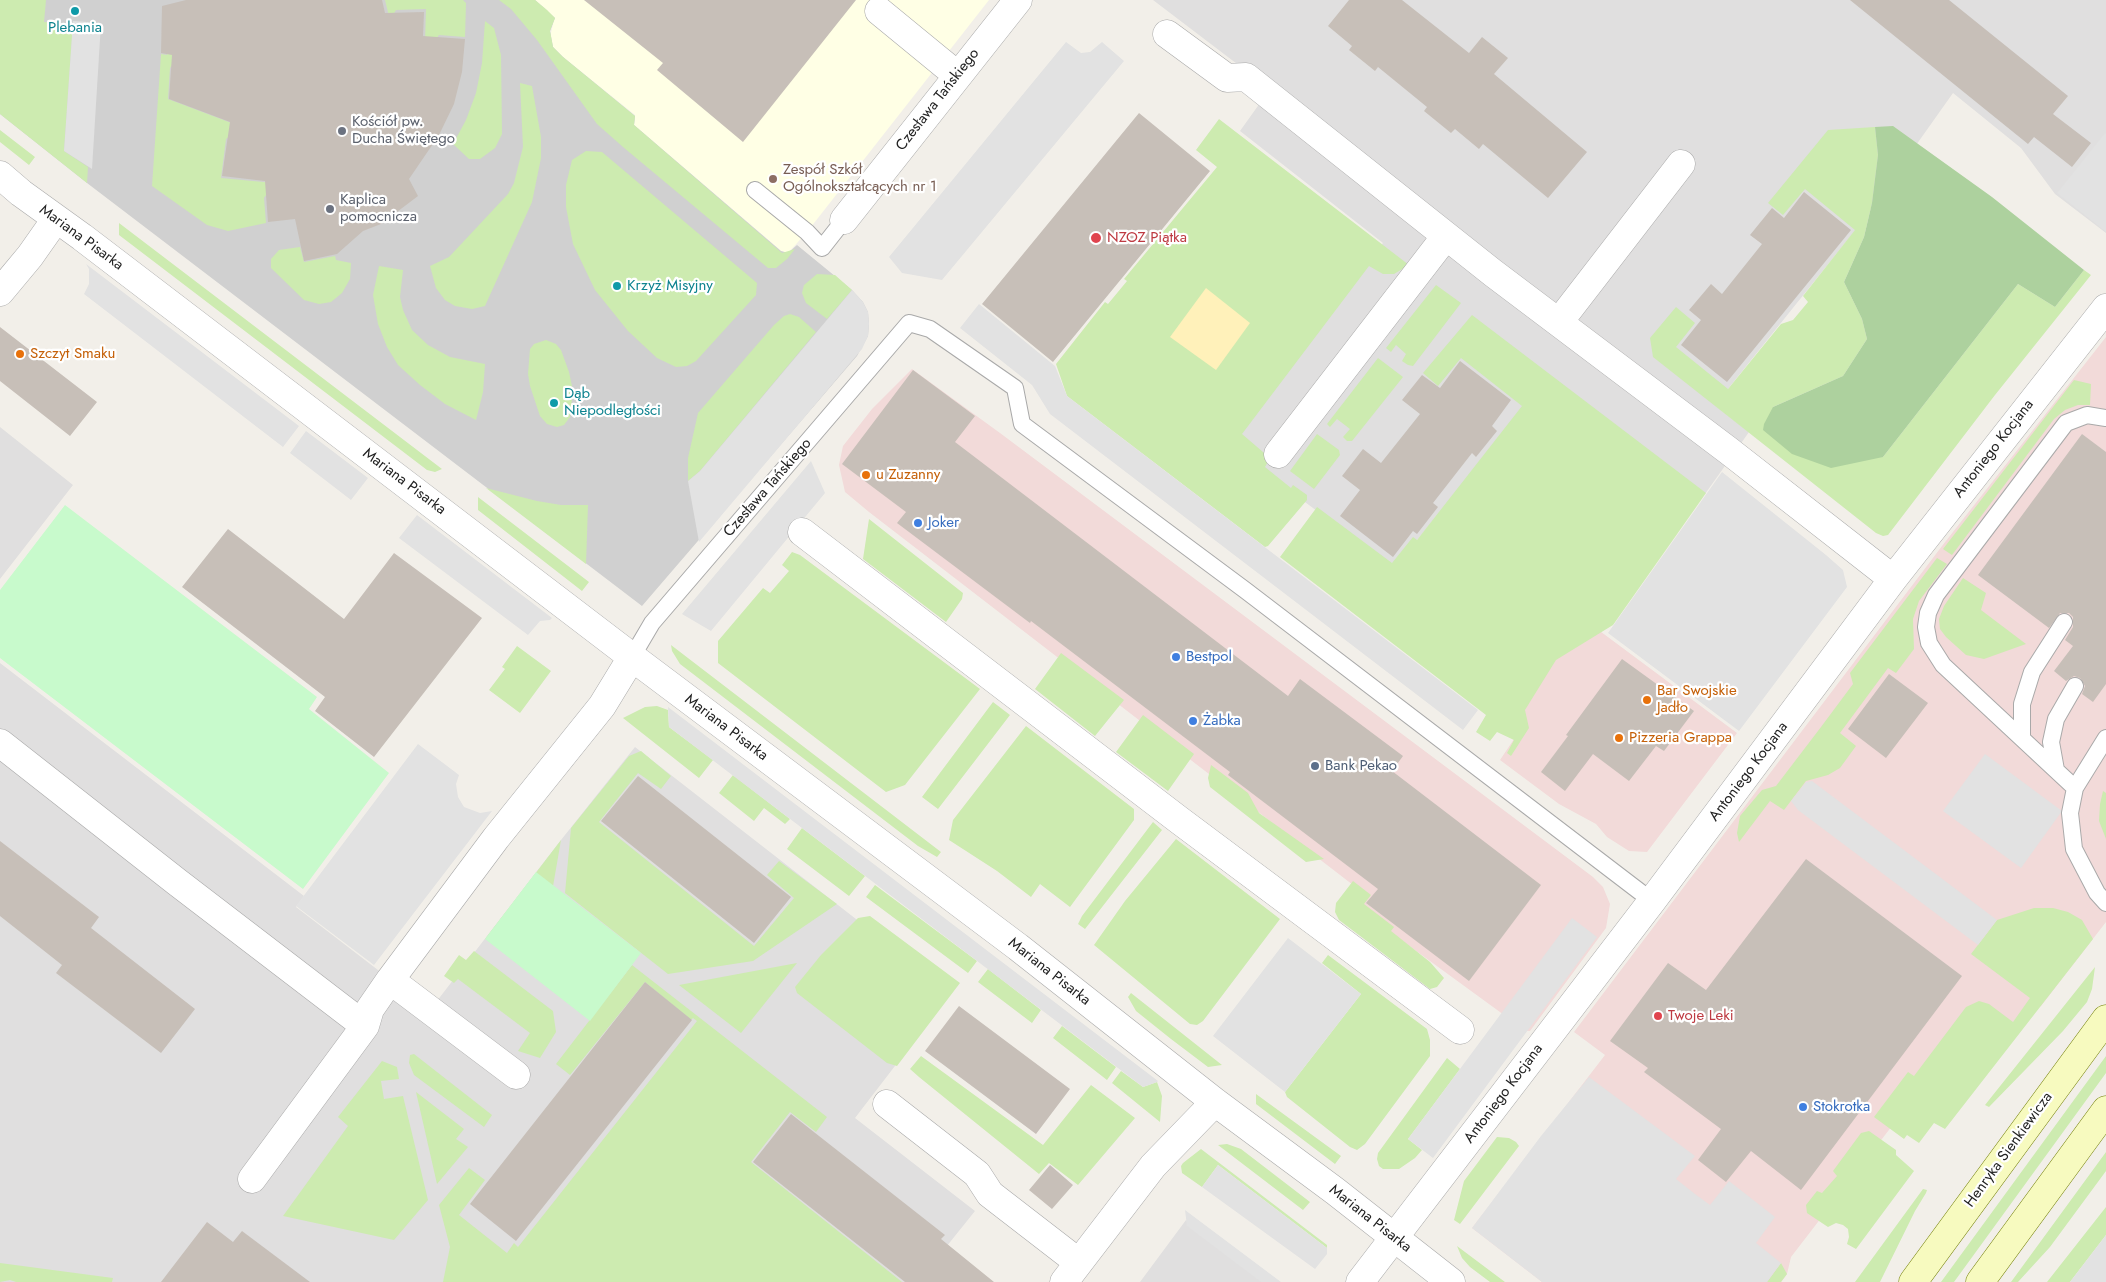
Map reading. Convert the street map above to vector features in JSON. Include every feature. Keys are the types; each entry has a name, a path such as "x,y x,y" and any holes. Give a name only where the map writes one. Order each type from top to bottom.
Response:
{"street":[{"name":"Czesława Tańskiego","path":"844,220 1018,0"},
{"path":"879,11 957,75"},
{"path":"1167,34 1227,78 1246,77 1446,236 1893,579"},
{"path":"1559,322 1681,164"},
{"name":"Mariana Pisarka","path":"0,175 632,657 1011,942 1215,1102 1451,1282"},
{"path":"0,292 30,256 56,219"},
{"path":"1278,454 1446,236"},
{"name":"Antoniego Kocjana","path":"1360,1282 1652,901 1893,579 2106,308"},
{"path":"802,532 1179,820 1460,1030"},
{"path":"252,1179 365,1026 370,1009 390,980 502,831 602,706 632,657"},
{"path":"0,743 365,1026"},
{"path":"390,980 516,1076"},
{"name":"Henryka Sienkiewicza","path":"1913,1282 2106,1019"},
{"path":"887,1104 977,1174 990,1194 1071,1272 1153,1166 1215,1102"},
{"path":"1980,1282 2106,1110"}],"lane":[{"name":"Czesława Tańskiego","path":"755,190 807,232 822,248 844,220"},
{"name":"Czesława Tańskiego","path":"632,657 652,623 909,323 930,329 1015,388 1022,424 1245,590 1652,901"},
{"path":"2075,788 1943,665 1929,643 1926,627 1928,613 1936,595 2066,423 2087,415 2106,418"},
{"path":"2022,737 2022,704 2032,672 2064,622"},
{"path":"2056,770 2051,742 2056,719 2075,686"},
{"path":"2106,738 2075,788 2070,813 2074,849 2097,893 2106,903"}],"shaded area":[{"path":"0,0 535,0 555,18 550,31 553,47 635,116 634,125 781,251 788,253 797,245 852,290 863,302 868,312 868,336 857,356 642,606 87,183 0,114"},
{"name":"Zespół Szkół Ogólnokształcących nr 1","path":"535,0 989,0 807,232 788,253 781,251 634,125 635,115 553,47 550,37 553,24 547,10"},
{"path":"1153,0 2106,0 2106,233 2055,194 2021,148 1953,93 1858,227 1715,405 1749,432 1705,494 1556,380 1392,567 1254,464 1165,378 1297,356 1383,243 1240,131 1270,89"},
{"path":"73,21 101,23 92,169 64,151"},
{"path":"1066,42 1081,53 1090,52 1102,42 1124,61 942,280 902,273 889,257"},
{"path":"2106,134 2106,232 2057,193"},
{"path":"86,264 299,426 283,447 84,294 89,284 89,269"},
{"path":"852,290 863,302 868,312 868,336 862,349 699,542 688,481 700,471"},
{"path":"979,304 1055,366 1067,396 1478,710 1463,730 1050,414 1032,385 960,328"},
{"path":"2106,337 2106,922 2041,1006 2013,1022 1976,1017 1791,1257 1787,1274 1781,1282 1542,1282 1472,1228 1605,1055 1574,1032 1942,546"},
{"path":"912,369 1593,877 1603,887 1610,904 1606,928 1530,1031 1526,1031 1349,902 1353,885 845,492 839,465 843,446 872,409"},
{"path":"0,427 73,485 0,579"},
{"path":"306,431 368,478 351,500 290,453"},
{"path":"811,461 825,493 711,631 682,614"},
{"path":"1722,472 1843,570 1847,587 1739,731 1608,633"},
{"path":"417,515 552,618 540,621 528,635 399,538"},
{"path":"1581,617 1737,733 1647,852 1629,851 1607,837 1596,824 1559,804 1500,760 1514,739 1499,728"},
{"path":"0,663 304,896 296,907 430,1010 635,747 951,993 855,1118 975,1211 918,1282 0,1282"},
{"path":"668,707 1158,1081 1143,1087 669,727"},
{"path":"418,744 459,775 456,784 458,797 464,807 480,813 492,811 374,965 296,906"},
{"path":"1985,754 2062,811 2021,868 1943,811"},
{"path":"1812,781 1997,920 1978,945 1798,810 1791,801 1806,782"},
{"path":"1572,918 1597,937 1433,1158 1408,1139"},
{"path":"1288,938 1361,994 1285,1092 1213,1036"},
{"path":"1589,1077 1695,1156 1676,1179 1695,1194 1710,1205 1729,1181 1775,1217 1756,1243 1781,1263 1767,1282 1542,1282 1472,1228 1541,1136"},
{"path":"1218,1165 1327,1248 1327,1254 1315,1269 1202,1187"},
{"path":"1185,1210 1281,1282 1261,1282 1187,1226"},
{"path":"1186,1220 1268,1282 1140,1282"},
{"path":"2106,1235 2106,1282 2070,1282"}],"green space":[{"path":"0,0 46,0 44,22 73,24 64,151 88,167 87,183 0,114"},
{"path":"385,0 463,0 466,3 465,37 439,35 433,43 425,42 426,9 396,10 390,20"},
{"path":"499,0 535,0 547,10 555,18 550,31 553,47 635,116 634,125 782,253 795,249 787,259 776,268 768,268 597,124 537,40 511,9"},
{"path":"485,21 494,28 501,55 502,134 495,148 480,159 469,159 453,144 466,120 476,93 482,63"},
{"path":"167,51 181,53 170,68 168,99 242,127 226,139 221,178 274,183 264,198 266,223 228,231 207,225 152,186 161,54 167,55"},
{"path":"520,83 532,86 541,137 541,158 532,202 485,306 472,309 455,306 445,300 436,288 430,266 449,257 508,194 514,183 523,147"},
{"path":"1219,119 1409,265 1394,274 1383,274 1369,266 1242,434 1270,458 1265,467 1291,488 1293,485 1307,495 1307,500 1268,546 1265,547 1067,396 1056,364 1105,302 1108,304 1127,281 1124,279 1217,167 1196,150"},
{"path":"1893,126 1992,197 2084,270 2055,307 2018,284 1883,457 1831,468 1792,454 1763,430 1764,424 1773,407 1843,376 1867,339 1862,319 1844,282 1864,237 1872,203 1878,155 1875,127"},
{"path":"1875,127 1878,155 1872,203 1864,237 1844,282 1862,319 1867,339 1843,376 1773,407 1883,457 2018,284 2055,307 2084,270 2091,275 1995,395 1888,535 1883,536 1876,533 1653,357 1650,338 1676,307 1695,323 1676,347 1728,389 1781,324 1793,320 1808,302 1803,296 1855,230 1805,189 1783,215 1768,203 1828,130"},
{"path":"0,130 35,157 29,165 0,142"},
{"path":"586,151 602,152 757,283 756,295 696,361 687,366 676,367 657,358 628,331 595,290 573,244 566,207 566,185 572,160"},
{"path":"119,223 442,469 435,472 427,470 119,235"},
{"path":"300,247 304,262 335,256 336,260 351,263 350,279 342,293 331,302 319,304 304,300 271,268 271,259 279,250"},
{"path":"379,266 403,270 400,297 403,310 412,330 428,345 450,357 485,364 483,392 476,420 445,404 398,365 387,347 378,324 373,295"},
{"path":"817,274 835,275 852,290 827,319 806,303 802,293 804,285"},
{"path":"1436,285 1461,303 1413,366 1408,365 1402,361 1406,354 1396,345 1391,352 1386,348"},
{"path":"790,314 799,317 816,332 700,471 688,481 688,458 698,413 774,325 784,316"},
{"path":"1472,315 1706,493 1613,625 1556,660 1525,710 1529,728 1511,756 1507,753 1514,740 1497,732 1490,741 1476,732 1486,715 1280,557 1317,507 1392,563 1413,537 1417,540 1522,406 1461,358 1438,386 1423,373"},
{"path":"546,340 556,344 561,350 573,391 570,417 564,425 557,427 547,424 540,416 528,374 530,349 534,344"},
{"path":"1378,358 1403,377 1352,441 1347,441 1343,437 1350,429 1337,419 1330,427 1327,424"},
{"path":"2074,380 2091,384 2090,405 2078,405 2065,410 2054,419 1952,555 1943,549"},
{"path":"1317,434 1339,450 1340,455 1314,489 1290,471"},
{"path":"486,488 561,505 588,505 586,564"},
{"path":"478,497 589,582 582,591 478,510"},
{"path":"65,505 317,697 309,709 389,773 303,889 0,658 0,590"},
{"path":"869,519 963,593 962,599 946,622 863,559"},
{"path":"792,552 800,555 980,689 905,785 886,792 718,663 718,641 763,588 770,593 789,571 782,565"},
{"path":"1937,558 1947,564 1919,601 1913,619 1914,649 1896,673 1888,668 1840,733 1856,746 1840,768 1828,775 1806,781 1784,810 1770,801 1739,842 1737,833 1740,816 1762,790 1776,786 1853,684 1850,673"},
{"path":"1963,578 1986,593 1981,610 2026,644 1984,659 1966,655 1946,637 1940,629 1939,619 1944,606"},
{"path":"671,645 941,852 937,857 918,846 680,664 672,651"},
{"path":"517,646 551,671 520,713 489,690 505,669 502,667"},
{"path":"1061,653 1124,700 1095,736 1035,689"},
{"path":"993,702 1010,715 938,809 922,797"},
{"path":"657,706 668,710 669,727 713,760 699,778 623,718 645,707"},
{"path":"1143,715 1194,754 1168,791 1116,752"},
{"path":"1026,726 1134,809 1134,820 1070,907 1040,884 1031,897 997,871 949,840 953,820"},
{"path":"641,751 671,776 661,789 638,773 599,822 754,946 794,898 767,875 779,861 837,904 753,961 668,974 565,893 571,828 629,756"},
{"path":"1211,765 1248,793 1259,813 1324,859 1306,862 1210,787 1208,778"},
{"path":"733,775 790,819 785,824 764,808 754,821 719,793"},
{"path":"2103,791 2106,793 2106,839 2099,821"},
{"path":"1153,822 1162,830 1085,929 1078,924 1082,916"},
{"path":"802,828 865,876 849,896 787,849"},
{"path":"1176,839 1280,919 1203,1021 1197,1025 1190,1024 1094,945 1125,901"},
{"path":"561,840 551,898 485,939"},
{"path":"536,872 641,953 590,1021 485,939"},
{"path":"1353,881 1371,895 1364,904 1394,927 1391,931 1430,962 1444,978 1437,987 1430,989 1339,920 1335,912 1336,903"},
{"path":"875,885 977,961 968,973 866,897"},
{"path":"2034,908 2053,908 2068,912 2082,920 2093,939 1945,1129 1934,1123 1919,1143 1907,1135 1904,1139 1874,1117 1908,1072 1914,1076 1966,1007 1979,1001 1989,1004 2013,1022 2030,998 1971,954 1997,920"},
{"path":"870,916 960,983 897,1066 887,1063 797,993 795,987 821,955 858,918"},
{"path":"474,951 553,1011 556,1032 540,1058 518,1051 530,1033 458,979 454,983 444,976 459,955 466,960"},
{"path":"1328,955 1427,1029 1430,1040 1430,1056 1365,1144 1357,1150 1350,1147 1287,1097 1285,1092 1361,994 1322,963"},
{"path":"797,963 741,1033 679,985"},
{"path":"632,965 827,1117 816,1132 790,1112 751,1162 902,1282 443,1282 450,1247 439,1205 469,1168 485,1180 459,1215 507,1253 514,1243 518,1247 697,1021 693,1018 691,1020 645,982 570,1075 556,1064"},
{"path":"2095,967 2092,989 2087,1002 2063,1031 1989,1107 1985,1105"},
{"path":"988,969 1041,1010 1032,1023 978,982"},
{"path":"1131,993 1222,1065 1208,1067 1171,1039 1136,1011 1128,997"},
{"path":"1062,1026 1116,1067 1107,1080 1053,1038"},
{"path":"414,1054 492,1115 484,1127 414,1075 409,1063 410,1055"},
{"path":"921,1056 1043,1145 1091,1085 1135,1118 1078,1185 1049,1163 1039,1174 910,1069"},
{"path":"2106,1056 2106,1073 1954,1282 1941,1282"},
{"path":"1447,1058 1460,1069 1408,1139 1422,1150 1415,1158 1399,1169 1383,1169 1379,1166 1378,1153"},
{"path":"382,1061 397,1067 399,1079 381,1081 384,1099 403,1096 428,1200 394,1240 283,1216 348,1126 338,1117"},
{"path":"1121,1071 1143,1087 1157,1082 1162,1096 1160,1122 1112,1083"},
{"path":"416,1092 464,1129 456,1139 468,1147 437,1184"},
{"path":"1256,1094 1341,1156 1335,1164 1256,1104"},
{"path":"1869,1131 1896,1150 1896,1155 1914,1171 1856,1249 1847,1244 1849,1237 1848,1229 1836,1223 1828,1227 1807,1213 1806,1205 1817,1191 1822,1193 1837,1176 1833,1171 1861,1133"},
{"path":"1497,1137 1509,1138 1519,1146 1460,1224 1454,1220 1464,1181"},
{"path":"1227,1144 1241,1149 1310,1202 1303,1210 1218,1145"},
{"path":"1201,1149 1327,1245 1327,1248 1218,1165 1202,1187 1182,1173 1181,1166 1183,1163"},
{"path":"2106,1152 2106,1171 2050,1247 2018,1282 2011,1282"},
{"path":"1923,1189 1927,1190 1926,1193 1915,1211 1880,1282 1855,1282"},
{"path":"2106,1207 2106,1235 2070,1282 2047,1282"},
{"path":"1457,1246 1505,1282 1490,1282 1470,1267 1462,1258"},
{"path":"0,1263 113,1278 112,1282 16,1282 10,1280 0,1282"},
{"path":"1781,1263 1787,1274 1781,1282 1767,1282"}],"sand":[{"path":"1206,288 1250,323 1216,370 1170,337"}],"building":[{"name":"Kościół pw. Ducha Świętego","path":"186,0 382,0 385,13 424,12 423,36 465,39 462,72 454,104 439,135 409,179 418,196 381,224 363,231 337,254 304,261 295,219 268,222 265,181 222,176 230,122 169,99 172,55 161,53 162,6"},
{"path":"584,0 856,0 743,142 657,70 663,63"},
{"path":"1349,0 1402,0 1469,53 1482,37 1508,58 1494,74 1587,152 1548,198 1483,144 1479,149 1455,129 1451,133 1424,111 1427,107 1378,67 1375,71 1349,50 1352,46 1328,26"},
{"path":"1850,0 1949,0 2068,96 2053,114 2091,143 2072,167 2034,137 2028,144"},
{"name":"NZOZ Piątka","path":"1139,113 1210,171 1053,362 982,304"},
{"path":"1804,192 1851,230 1727,382 1681,345 1701,320 1689,310 1711,284 1722,294 1762,244 1750,235 1772,208 1784,218"},
{"path":"0,327 97,402 70,436 0,381"},
{"path":"1460,361 1511,400 1492,426 1497,431 1476,457 1472,453 1433,503 1438,507 1417,534 1413,531 1393,557 1340,516 1360,490 1342,476 1363,449 1381,463 1420,414 1402,400 1422,375 1440,388"},
{"path":"913,370 975,416 955,442 1288,696 1300,679 1403,756 1392,771 1541,885 1469,981 1366,903 1378,889 1228,775 1230,772 1031,621 1030,623 897,523 906,512 842,464"},
{"path":"2082,434 2106,452 2106,684 2093,702 2082,694 2085,686 2080,678 2074,676 2066,681 2054,671 2073,646 2065,640 2073,627 2073,617 2069,613 2060,613 2049,628 1978,575"},
{"path":"228,529 344,619 394,553 482,618 374,757 315,711 325,697 182,587"},
{"path":"1622,659 1694,711 1664,751 1656,746 1629,781 1593,754 1565,791 1541,772"},
{"path":"1889,674 1928,703 1886,758 1848,729"},
{"path":"638,776 791,897 754,943 601,821"},
{"path":"0,841 99,917 91,928 195,1009 161,1053 56,973 62,965 0,916"},
{"path":"1806,859 1962,976 1801,1190 1751,1151 1726,1182 1698,1160 1721,1129 1644,1072 1648,1068 1610,1041 1668,963 1706,990"},
{"path":"645,982 692,1020 516,1241 470,1204"},
{"path":"959,1006 1070,1089 1036,1134 925,1051"},
{"path":"791,1114 945,1235 941,1239 994,1282 905,1282 753,1162"},
{"path":"1050,1165 1073,1185 1052,1209 1029,1190"},
{"path":"207,1222 233,1242 242,1231 310,1282 161,1282"}],"place":[{"name":"Plebania","path":"75,11"},
{"name":"Kościół pw. Ducha Świętego","path":"342,131"},
{"name":"Zespół Szkół Ogólnokształcących nr 1","path":"773,179"},
{"name":"Kaplica pomocnicza","path":"330,209"},
{"name":"NZOZ Piątka","path":"1096,238"},
{"name":"Krzyż Misyjny","path":"617,286"},
{"name":"Szczyt Smaku","path":"20,354"},
{"name":"Dąb Niepodległości","path":"554,403"},
{"name":"u Zuzanny","path":"866,475"},
{"name":"Joker","path":"918,523"},
{"name":"Bestpol","path":"1176,657"},
{"name":"Bar Swojskie Jadło","path":"1647,700"},
{"name":"Żabka","path":"1193,721"},
{"name":"Pizzeria Grappa","path":"1619,738"},
{"name":"Bank Pekao","path":"1315,766"},
{"name":"Twoje Leki","path":"1658,1016"},
{"name":"Stokrotka","path":"1803,1107"}]}
